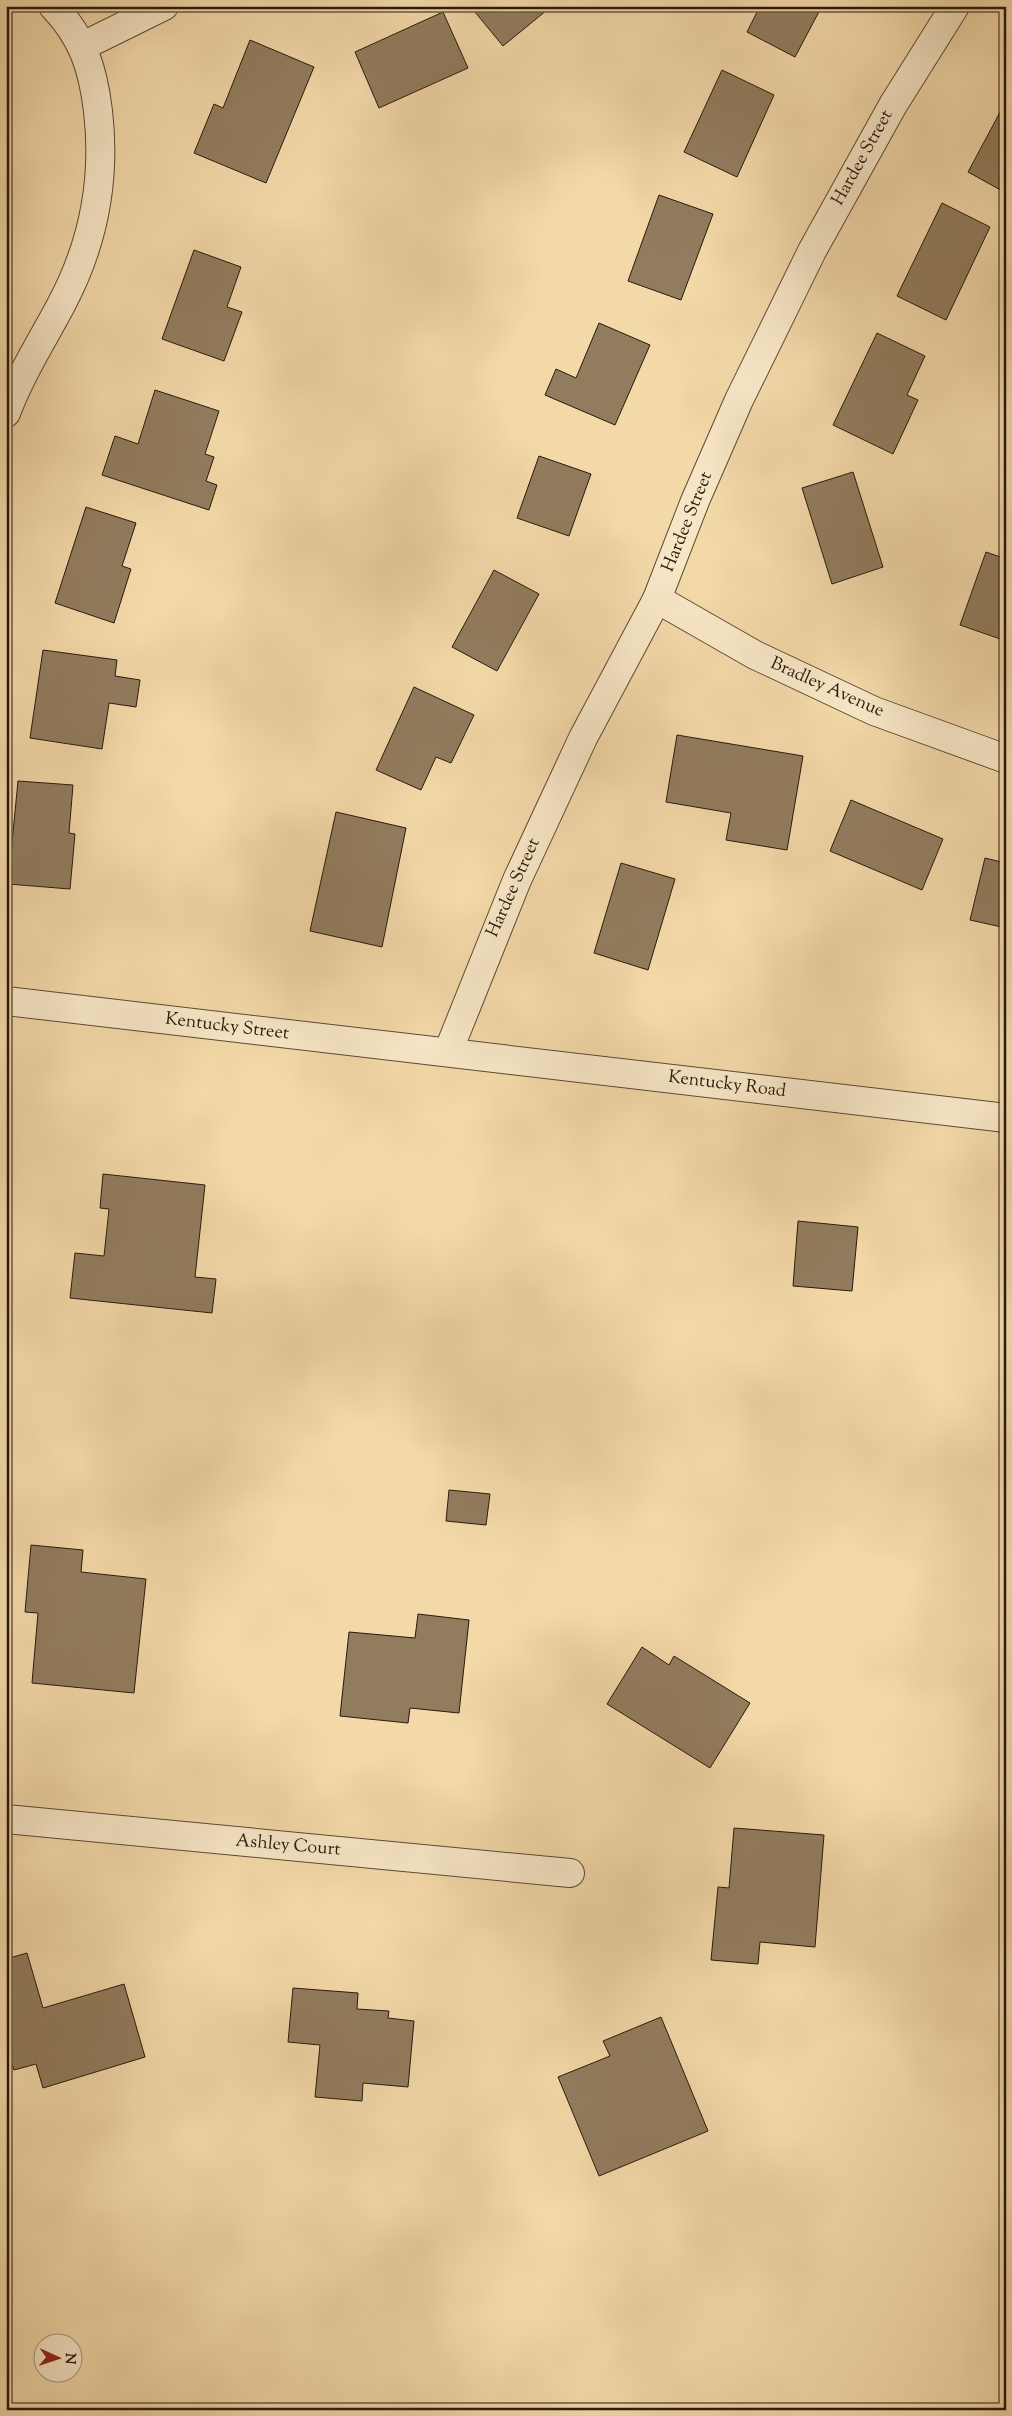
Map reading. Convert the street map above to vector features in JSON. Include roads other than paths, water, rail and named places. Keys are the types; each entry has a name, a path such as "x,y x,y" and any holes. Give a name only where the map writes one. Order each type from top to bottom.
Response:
{"street":[{"path":"6,413 16,386 62,303 86,248 99,196 102,141 95,87 83,46 68,22 53,6"},
{"path":"83,46 164,6"},
{"name":"Hardee Street","path":"448,1052 516,880 583,738 657,599 695,501 739,400 812,251 893,105 955,6"},
{"name":"Bradley Avenue","path":"657,599 755,655 866,707 1006,758"},
{"name":"Kentucky Street","path":"6,1001 448,1052"},
{"name":"Kentucky Road","path":"448,1052 1006,1118"},
{"name":"Ashley Court","path":"6,1819 570,1872"}]}
